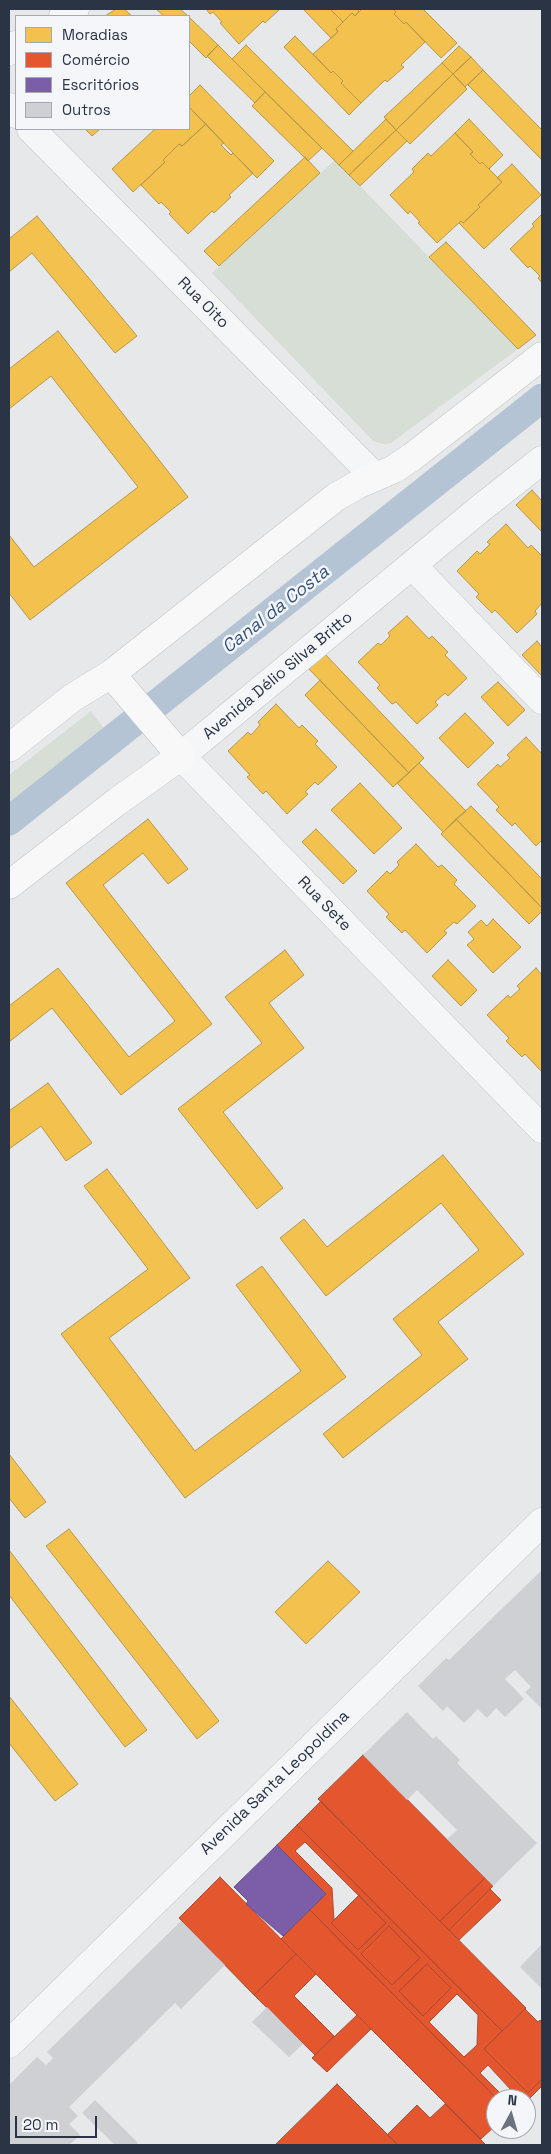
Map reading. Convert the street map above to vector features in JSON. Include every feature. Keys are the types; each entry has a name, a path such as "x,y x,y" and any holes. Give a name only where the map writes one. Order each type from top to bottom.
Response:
{"main road":[{"path":"9,748 72,698 111,674 336,497 412,457 542,356"},
{"name":"Rua Sete","path":"111,674 181,756"},
{"name":"Avenida Délio Silva Britto","path":"9,885 118,800 181,756"}],"street":[{"name":"Rua Oito","path":"32,130 375,478"},
{"name":"Avenida Délio Silva Britto","path":"181,756 542,460"},
{"path":"412,565 542,700"},
{"name":"Rua Sete","path":"181,756 542,1129"},
{"name":"Avenida Santa Leopoldina","path":"9,2044 542,1522"}],"shaded area":[{"path":"335,160 518,349 391,443 384,444 373,441 212,273"},
{"path":"91,711 121,751 9,838 9,775"}],"water":[{"path":"542,383 542,409 459,473 447,459"}],"building: Moradias":[{"path":"116,9 124,9 131,15 107,15"},
{"path":"156,9 180,9 187,15 163,15"},
{"path":"206,9 280,9 265,23 263,21 239,44 220,23 222,22 213,12 210,14"},
{"path":"303,9 330,9 343,22 336,29 338,32 331,38"},
{"path":"330,9 357,9 359,11 355,16 352,13 343,22"},
{"path":"362,9 393,9 396,12 394,14 404,24 406,22 425,42 401,65 404,67 387,82 385,80 361,103 341,83 343,81 333,71 331,73 313,54 338,32 336,29 352,13 355,16"},
{"path":"393,9 423,9 457,43 441,58 406,22 404,24 394,14 396,12"},
{"path":"190,18 218,45 206,58 190,42"},
{"path":"295,36 331,73 333,71 343,81 341,83 361,103 349,115 284,47"},
{"path":"218,45 265,92 255,103 207,56"},
{"path":"246,45 353,151 339,165 232,59"},
{"path":"459,46 471,57 453,74 442,63"},
{"path":"471,57 483,70 465,87 453,74"},
{"path":"442,63 453,74 396,130 384,117"},
{"path":"483,70 542,130 542,160 468,85"},
{"path":"453,74 467,89 410,144 396,130"},
{"path":"200,85 274,161 257,178 190,108 190,95"},
{"path":"265,92 322,148 308,161 252,106"},
{"path":"190,108 206,124 182,146 179,144 163,160 165,162 133,192 112,169 154,130 190,130"},
{"path":"386,119 396,130 349,175 339,165"},
{"path":"469,119 503,155 489,169 482,162 480,164 470,154 473,152 455,133"},
{"path":"206,124 224,143 221,145 231,155 233,153 253,173 229,195 231,197 214,213 212,211 188,234 169,214 171,212 161,202 159,204 141,185 165,162 163,160 179,144 182,146"},
{"path":"86,130 99,130 92,136"},
{"path":"396,130 407,141 360,186 349,175"},
{"path":"455,133 473,152 470,154 480,164 482,162 502,182 478,205 480,207 463,223 461,221 437,243 418,223 420,222 410,211 408,214 390,195 414,172 412,169 428,153 431,156"},
{"path":"305,157 320,173 219,266 204,251"},
{"path":"512,164 541,195 484,249 459,223 461,221 463,223 480,207 478,205 502,182 497,178"},
{"path":"542,214 542,283 538,278 540,276 530,266 528,268 510,249 534,226 532,224"},
{"path":"37,216 137,336 115,353 32,253 9,272 9,239"},
{"path":"446,242 536,335 518,349 429,257"},
{"path":"58,331 188,497 30,620 9,593 9,535 34,567 138,487 51,376 9,409 9,369"},
{"path":"532,490 542,501 542,532 516,505"},
{"path":"506,524 528,548 531,545 542,556 542,603 535,611 537,614 517,633 495,610 492,613 476,597 479,594 457,571 477,551 480,554 490,544 487,542"},
{"path":"407,616 429,639 432,636 448,652 445,655 467,678 448,696 445,693 435,702 438,705 417,724 396,702 392,704 377,688 380,685 358,662 378,643 381,645 390,636 388,633"},
{"path":"537,641 542,647 542,676 522,655"},
{"path":"324,653 424,758 409,773 307,667"},
{"path":"320,680 409,773 393,787 305,695"},
{"path":"498,682 525,710 508,726 481,697"},
{"path":"276,704 299,728 302,725 318,741 315,744 337,767 318,785 315,782 305,792 308,794 287,814 266,791 263,794 247,777 250,775 228,751 248,732 251,735 260,725 258,722"},
{"path":"465,713 494,743 468,768 439,738"},
{"path":"526,737 542,754 542,840 536,846 515,823 512,826 496,810 499,807 477,784 498,764 500,767 510,758 507,755"},
{"path":"419,763 466,811 443,832 397,783"},
{"path":"360,783 402,828 374,854 331,810"},
{"path":"471,806 542,879 542,908 456,819"},
{"path":"148,819 188,869 168,884 143,853 103,885 212,1024 121,1095 52,1008 9,1042 9,1006 58,968 129,1057 175,1021 66,883"},
{"path":"456,819 542,908 542,911 529,924 441,834"},
{"path":"316,829 357,871 343,884 302,842"},
{"path":"416,844 438,867 442,865 457,880 454,884 476,906 457,924 454,922 444,931 447,933 427,953 405,930 402,933 386,917 389,914 367,891 387,871 390,874 399,865 397,862"},
{"path":"493,919 521,947 493,973 467,945 474,939 468,932 481,920 487,926"},
{"path":"285,950 304,975 269,1003 304,1048 223,1112 283,1188 257,1209 178,1109 262,1043 225,997"},
{"path":"448,960 477,990 461,1006 432,976"},
{"path":"536,968 542,975 542,1072 525,1054 522,1057 506,1041 509,1038 487,1015 508,995 510,998 520,989 517,986"},
{"path":"48,1083 92,1143 66,1161 41,1126 9,1149 9,1111"},
{"path":"443,1155 524,1254 438,1322 468,1359 343,1458 323,1434 422,1355 393,1319 479,1250 441,1203 326,1296 280,1238 304,1219 327,1247"},
{"path":"107,1169 190,1278 109,1338 195,1451 301,1371 236,1285 262,1266 346,1377 185,1498 61,1334 148,1269 84,1186"},
{"path":"9,1454 46,1502 25,1518 9,1498"},
{"path":"69,1529 219,1721 197,1739 46,1546"},
{"path":"9,1550 147,1730 125,1747 9,1595"},
{"path":"328,1561 360,1592 306,1644 275,1612"},
{"path":"9,1696 78,1784 55,1801 9,1743"}],"building: Comércio":[{"path":"363,1755 485,1878 440,1921 318,1799"},
{"path":"321,1801 526,2008 502,2031 297,1825"},
{"path":"297,1825 502,2031 484,2049 524,2089 510,2089 488,2065 480,2073 496,2089 487,2089 310,1910 326,1894 277,1845","holes":["305,1842 386,1923 358,1950 331,1923 334,1920 332,1888 295,1851","389,1926 420,1958 392,1985 361,1954","427,1964 451,1988 423,2016 399,1991","457,1994 478,2015 477,2045 464,2057 429,2022"]},
{"path":"220,1877 296,1954 254,1995 179,1918"},
{"path":"485,1878 493,1886 449,1930 440,1921"},
{"path":"490,1889 501,1900 459,1940 449,1930"},
{"path":"359,1895 386,1923 358,1950 331,1923"},
{"path":"310,1910 487,2089 486,2134 481,2139 281,1939"},
{"path":"389,1926 420,1958 392,1985 361,1954"},
{"path":"296,1954 316,1974 294,1996 334,2036 315,2055 254,1995"},
{"path":"427,1964 451,1988 423,2016 399,1991"},
{"path":"525,2009 538,2022 540,2020 542,2023 542,2079 532,2089 524,2089 484,2049"},
{"path":"357,2015 371,2029 327,2072 312,2058"},
{"path":"542,2079 542,2086 536,2092 536,2089 532,2089"},
{"path":"337,2084 398,2145 275,2145"},
{"path":"445,2104 486,2145 398,2145 387,2135 417,2105 430,2118"}],"building: Escritórios":[{"path":"277,1845 326,1894 283,1936 246,1904 248,1901 234,1887"}],"building: Outros":[{"path":"542,1570 542,1709 525,1692 531,1687 515,1670 505,1679 524,1699 505,1717 496,1708 487,1718 478,1709 464,1723 447,1706 443,1711 418,1686 446,1658 449,1660"},
{"path":"407,1712 433,1739 436,1736 460,1760 457,1763 537,1843 493,1886 447,1839 457,1830 417,1790 407,1800 363,1755"},
{"path":"181,1921 225,1965 181,2009 175,2003 69,2107 78,2116 69,2124 80,2135 69,2145 9,2145 9,2085 37,2057 46,2065 53,2058 47,2052"},
{"path":"542,1944 542,1989 520,1967"},
{"path":"267,2007 303,2044 289,2057 252,2022"},
{"path":"95,2100 138,2143 135,2145 115,2145 82,2113"}],"waterway":[{"name":"Canal da Costa","path":"9,821 542,398"}]}
